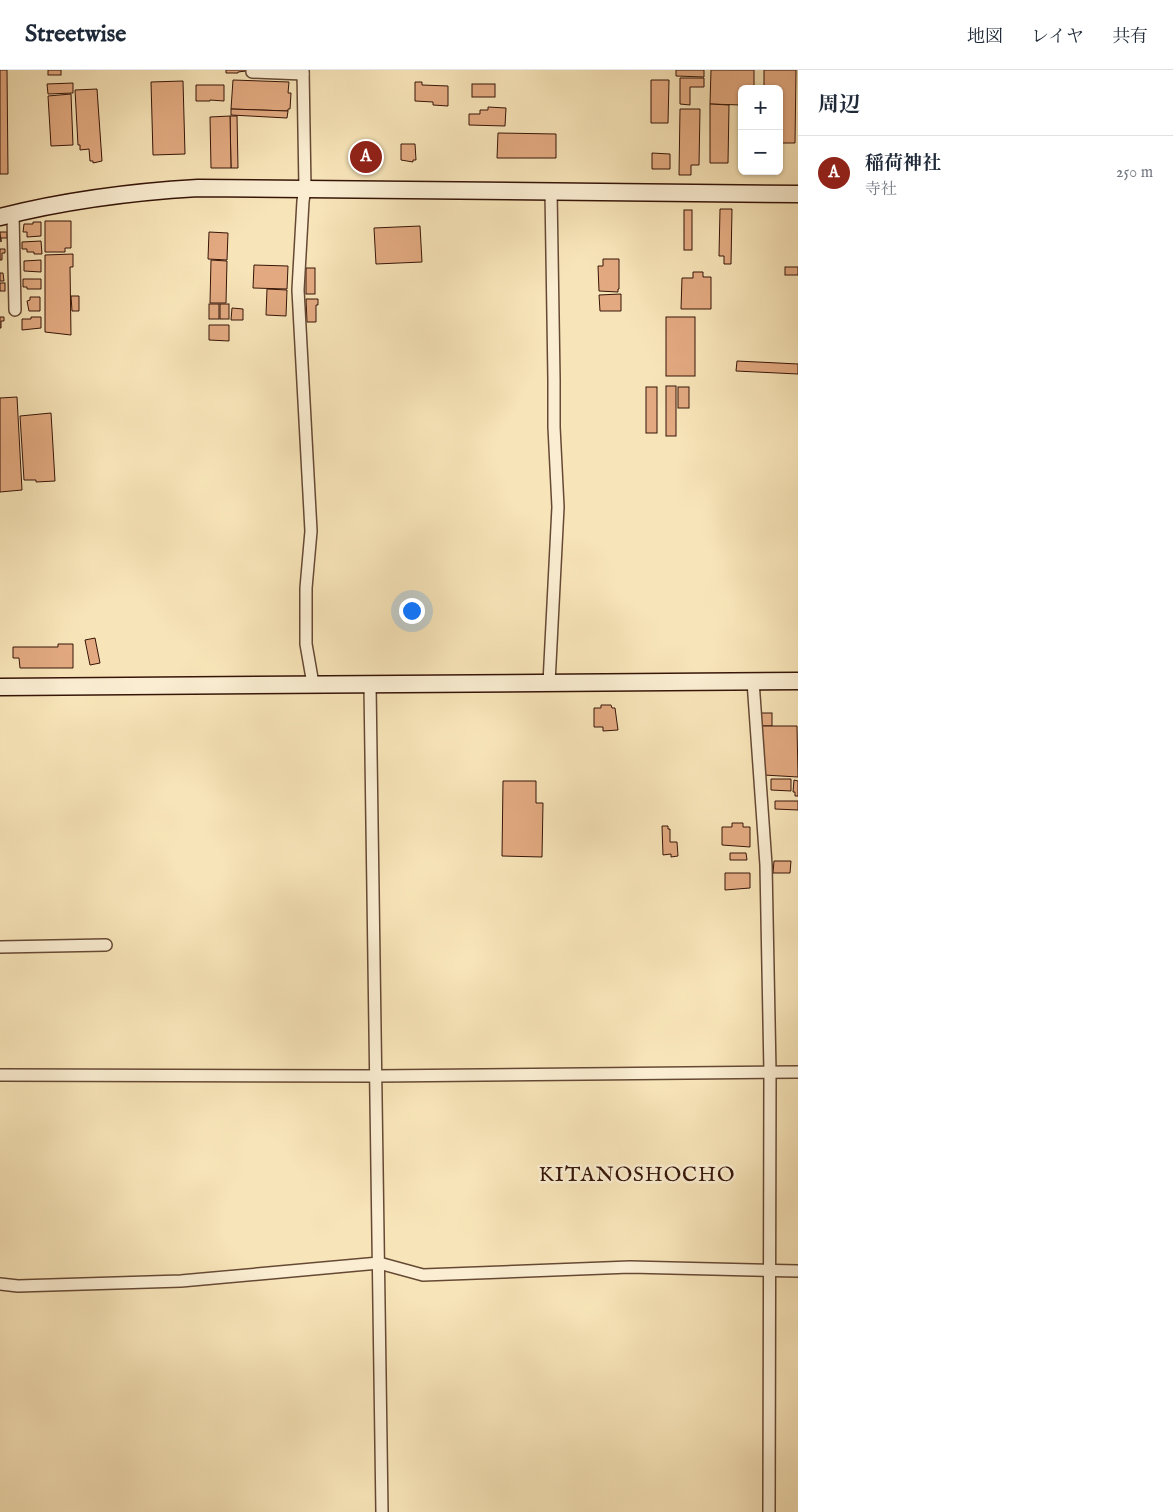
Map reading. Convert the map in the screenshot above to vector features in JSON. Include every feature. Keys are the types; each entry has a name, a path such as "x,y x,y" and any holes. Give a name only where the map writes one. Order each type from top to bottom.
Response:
{"street":[{"path":"252,70 252,72 304,72 306,189 303,201 298,290 311,530 306,588 306,644 313,684"},
{"path":"15,310 7,215 112,194 198,188 798,194"},
{"path":"549,683 558,507 554,427 551,191"},
{"path":"753,681 766,865 770,1072 769,1512"},
{"path":"0,687 798,681"},
{"path":"370,684 382,1512"},
{"path":"0,947 106,945"},
{"path":"0,1074 376,1076 798,1072"},
{"path":"0,1284 18,1286 181,1281 379,1263 424,1275 630,1267 798,1271"}],"building":[{"path":"0,70 7,70 8,174 0,174"},
{"path":"48,70 61,70 61,75 48,75"},
{"path":"226,70 246,70 246,71 226,73"},
{"path":"676,70 704,70 704,77 676,76"},
{"path":"711,70 754,70 754,85 738,85 738,105 710,104"},
{"path":"764,70 796,70 795,143 783,143 783,85 764,85"},
{"path":"680,78 704,78 704,87 690,87 690,105 680,104"},
{"path":"233,80 289,82 288,93 291,93 290,109 288,111 231,109"},
{"path":"651,80 669,80 668,123 651,123"},
{"path":"183,81 185,154 153,155 151,82"},
{"path":"415,82 422,82 422,85 448,86 448,106 433,105 433,102 415,101"},
{"path":"73,83 73,93 48,94 47,84"},
{"path":"472,84 495,84 495,97 472,97"},
{"path":"196,85 224,85 224,101 196,101"},
{"path":"97,89 102,161 93,163 93,161 90,161 89,149 80,150 80,145 78,145 75,90"},
{"path":"71,94 73,145 51,146 48,96"},
{"path":"710,104 729,105 728,163 710,163"},
{"path":"488,107 506,108 505,126 469,125 469,114 480,114 480,110 488,110"},
{"path":"231,109 288,111 287,118 231,115"},
{"path":"680,109 700,109 699,165 691,165 691,175 679,175"},
{"path":"230,116 237,116 238,168 231,168"},
{"path":"230,116 231,168 211,168 210,117"},
{"path":"498,133 556,134 556,158 497,158"},
{"path":"401,144 415,144 416,160 413,160 413,162 401,160"},
{"path":"652,153 670,154 670,169 652,169"},
{"path":"720,209 732,209 731,264 724,264 724,256 719,256"},
{"path":"684,210 692,210 692,250 684,250"},
{"path":"45,221 71,221 71,248 65,248 65,252 45,252"},
{"path":"33,222 41,222 41,236 27,237 27,232 23,232 24,224 33,224"},
{"path":"420,226 422,262 376,264 374,228"},
{"path":"0,232 7,232 7,238 1,238 1,242"},
{"path":"209,232 228,233 227,260 208,259"},
{"path":"41,241 42,254 34,254 34,252 27,252 27,249 22,249 22,242"},
{"path":"0,249 5,249 5,253 2,253 2,260 0,260"},
{"path":"73,254 73,267 70,267 71,335 45,332 45,255"},
{"path":"603,259 619,259 618,292 599,291 598,266 603,266"},
{"path":"41,260 41,272 24,271 24,261"},
{"path":"211,260 227,261 226,303 210,303"},
{"path":"254,265 288,266 287,289 253,288"},
{"path":"785,267 798,267 798,275 785,275"},
{"path":"306,268 315,268 315,294 306,294"},
{"path":"693,272 703,272 703,277 711,277 711,309 681,309 682,278 693,278"},
{"path":"0,273 3,273 4,281 0,281"},
{"path":"23,279 41,279 41,289 27,289 27,287 23,287"},
{"path":"0,283 5,283 5,291 0,291"},
{"path":"267,289 287,290 286,316 266,315"},
{"path":"621,294 621,311 600,311 599,295"},
{"path":"71,296 79,296 79,311 72,311"},
{"path":"30,297 40,297 40,311 29,311 27,301 30,300"},
{"path":"306,299 318,299 316,322 307,322"},
{"path":"209,304 219,304 219,319 209,319"},
{"path":"220,304 229,304 229,319 220,319"},
{"path":"232,308 243,309 243,320 231,320"},
{"path":"0,317 4,317 4,321 1,321 1,328 0,328"},
{"path":"31,317 41,317 41,328 22,330 22,319 31,319"},
{"path":"666,317 695,317 695,376 666,376"},
{"path":"209,325 229,325 229,341 209,340"},
{"path":"737,361 798,364 798,374 736,371"},
{"path":"666,386 676,386 676,436 666,436"},
{"path":"646,387 657,387 657,433 646,433"},
{"path":"678,387 689,387 689,408 678,408"},
{"path":"17,397 22,490 0,492 0,398"},
{"path":"51,413 55,481 36,482 36,480 24,480 20,416"},
{"path":"95,638 100,663 90,665 85,640"},
{"path":"58,644 73,644 73,668 20,668 19,658 13,658 13,647 58,647"},
{"path":"601,705 611,705 612,708 615,708 618,730 603,731 603,727 594,727 594,708 601,708"},
{"path":"760,713 772,713 772,726 760,726"},
{"path":"762,726 797,726 798,777 764,775"},
{"path":"771,779 791,779 791,791 771,790"},
{"path":"794,780 798,781 798,796 795,796 795,792 793,792"},
{"path":"503,781 536,781 536,803 543,803 542,857 502,856"},
{"path":"775,801 798,801 798,810 775,809"},
{"path":"732,823 743,823 743,827 750,827 750,847 722,845 722,827 732,827"},
{"path":"662,826 668,826 668,829 670,829 670,842 677,842 678,856 671,857 671,854 663,855"},
{"path":"730,853 746,853 747,860 730,860"},
{"path":"774,861 791,861 790,873 773,873"},
{"path":"725,873 750,873 750,888 725,890"}],"place":[{"name":"稲荷神社","path":"366,157"}],"district":[{"name":"KITANOSHOCHO","path":"637,1174"}]}
